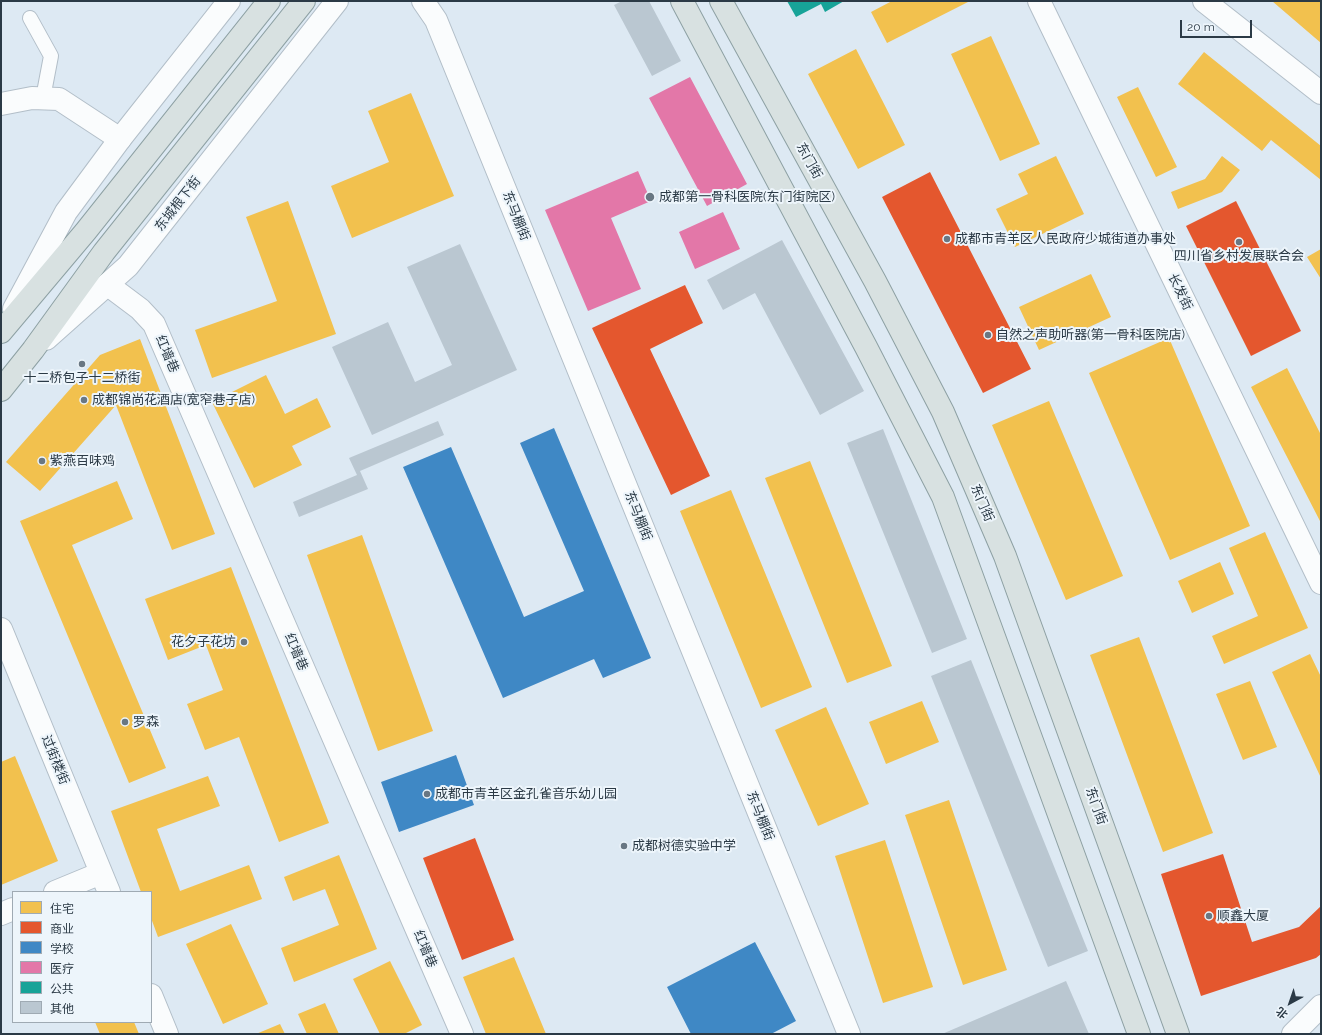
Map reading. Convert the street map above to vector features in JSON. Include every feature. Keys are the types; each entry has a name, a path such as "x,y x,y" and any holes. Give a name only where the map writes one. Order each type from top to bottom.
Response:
{"main road":[{"path":"2,331 86,232 268,1"},
{"path":"33,350 104,252 304,1"},
{"path":"682,1 866,348 943,497 1139,1034"},
{"name":"东门街","path":"721,1 875,281 943,412 1005,556 1178,1034"},
{"name":"东城根下街","path":"1,390 33,350"}],"street":[{"path":"2,331 66,212 120,139 229,1"},
{"name":"东城根下街","path":"33,350 108,286 128,266 337,1"},
{"name":"东马棚街","path":"423,1 436,20 849,1034"},
{"name":"长发街","path":"1039,1 1321,583"},
{"path":"1204,1 1321,93"},
{"path":"1,104 32,98 59,99 120,139"},
{"name":"红墙巷","path":"108,286 140,309 154,324 462,1034"},
{"name":"过街楼街","path":"1,629 105,883"},
{"path":"61,891 105,883"},
{"path":"1,914 12,909"},
{"path":"152,997 167,1034"},
{"path":"1293,1034 1321,1006"}],"lane":[{"path":"30,18 51,56 43,98"}],"building: 住宅":[{"path":"892,1 970,1 887,43 871,12"},
{"path":"1272,1 1321,1 1321,43"},
{"path":"991,36 1040,144 1000,161 951,54"},
{"path":"856,49 905,145 858,169 808,74"},
{"path":"1204,52 1321,146 1321,180 1271,140 1262,151 1178,84"},
{"path":"1138,87 1177,167 1156,177 1117,97"},
{"path":"411,93 454,196 352,238 331,186 389,162 368,111"},
{"path":"1056,156 1084,214 1015,247 996,209 1028,194 1018,174"},
{"path":"1222,156 1240,170 1222,192 1178,209 1171,192 1205,179"},
{"path":"288,201 336,334 212,378 195,330 277,301 246,217"},
{"path":"1321,249 1321,279 1307,257"},
{"path":"1091,274 1111,317 1039,350 1019,307"},
{"path":"1169,338 1250,526 1170,560 1089,373"},
{"path":"140,339 215,534 172,550 116,405 40,491 6,462 100,355"},
{"path":"1287,368 1321,435 1321,523 1251,387"},
{"path":"266,375 285,414 317,398 331,427 292,446 302,465 254,488 212,402"},
{"path":"1049,401 1123,576 1066,600 992,425"},
{"path":"810,461 892,666 847,683 765,478"},
{"path":"117,481 133,519 72,545 166,768 129,783 20,521"},
{"path":"731,490 812,687 761,708 680,511"},
{"path":"1265,532 1308,628 1224,664 1212,636 1258,616 1229,548"},
{"path":"362,535 433,731 378,751 307,555"},
{"path":"1220,562 1234,594 1192,613 1178,581"},
{"path":"231,567 329,823 279,842 239,737 205,750 187,704 223,690 206,645 168,660 145,599"},
{"path":"1139,637 1213,833 1163,852 1090,655"},
{"path":"1310,654 1321,677 1321,778 1272,672"},
{"path":"1250,681 1277,747 1243,760 1216,694"},
{"path":"922,701 939,742 886,764 869,722"},
{"path":"826,707 869,804 818,826 775,730"},
{"path":"15,756 58,861 1,885 1,762"},
{"path":"208,776 220,806 157,829 180,891 249,865 262,899 158,937 152,921 152,891 141,891 111,811"},
{"path":"949,800 1007,970 963,985 905,815"},
{"path":"885,840 933,987 883,1003 835,856"},
{"path":"339,855 377,949 294,982 281,948 339,925 325,889 293,901 284,877"},
{"path":"231,924 268,1004 223,1024 186,944"},
{"path":"514,957 546,1034 486,1034 463,977"},
{"path":"390,961 422,1025 404,1034 380,1034 353,979"},
{"path":"325,1003 339,1034 307,1034 298,1014"},
{"path":"95,1023 134,1023 139,1034 100,1034"},
{"path":"280,1024 285,1034 256,1034"}],"building: 商业":[{"path":"930,172 1031,369 983,393 882,197"},
{"path":"1236,201 1301,331 1251,356 1186,226"},
{"path":"685,285 703,323 650,349 710,476 671,495 592,328"},
{"path":"475,838 514,940 462,960 423,858"},
{"name":"顺鑫大厦","path":"1223,854 1252,942 1299,927 1321,906 1321,954 1316,958 1201,996 1161,874"}],"building: 学校":[{"path":"554,428 651,658 603,678 594,659 503,698 403,467 451,447 524,617 584,591 520,443"},
{"name":"成都市青羊区金孔雀音乐幼儿园","path":"456,755 474,805 399,832 381,782"},
{"path":"755,942 796,1021 771,1034 691,1034 667,987"}],"building: 医疗":[{"path":"690,77 747,184 707,206 649,98"},
{"path":"638,171 651,201 611,218 641,289 588,311 545,210"},
{"path":"723,212 740,249 695,269 679,232"}],"building: 公共":[{"path":"787,1 844,1 825,12 821,4 796,17"}],"building: 其他":[{"path":"622,1 649,1 681,61 652,76 614,5"},
{"path":"782,240 864,391 820,415 755,293 723,310 707,280"},
{"path":"460,244 517,370 372,435 332,347 388,322 415,382 452,365 407,267"},
{"path":"438,421 444,435 360,471 368,489 299,517 293,502 357,475 349,458"},
{"path":"883,429 967,639 932,653 847,443"},
{"path":"971,660 1088,951 1048,967 931,676"},
{"path":"1066,981 1089,1034 942,1034"}],"place":[{"name":"成都第一骨科医院(东门街院区)","path":"650,197"},
{"name":"成都市青羊区人民政府少城街道办事处","path":"947,239"},
{"name":"四川省乡村发展联合会","path":"1239,242"},
{"name":"自然之声助听器(第一骨科医院店)","path":"988,335"},
{"name":"十二桥包子十二桥街","path":"82,364"},
{"name":"成都锦尚花酒店(宽窄巷子店)","path":"84,400"},
{"name":"紫燕百味鸡","path":"42,461"},
{"name":"花夕子花坊","path":"244,642"},
{"name":"罗森","path":"125,722"},
{"name":"成都市青羊区金孔雀音乐幼儿园","path":"427,794"},
{"name":"成都树德实验中学","path":"624,846"},
{"name":"顺鑫大厦","path":"1209,916"}]}
